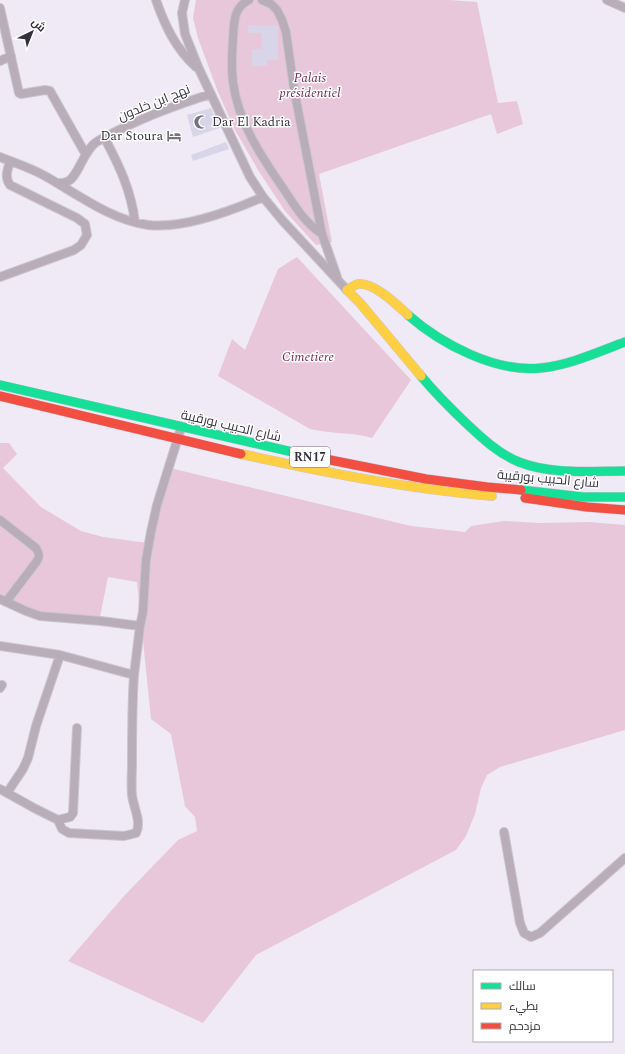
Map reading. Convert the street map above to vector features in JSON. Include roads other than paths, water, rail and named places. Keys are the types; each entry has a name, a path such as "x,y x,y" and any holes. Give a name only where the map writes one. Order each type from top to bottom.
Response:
{"main road":[{"path":"625,342 560,364 540,368 510,366 480,357 437,337 415,321 385,295 363,284 358,283 348,290 365,299 440,398 492,447 519,462 543,468 563,471 625,471"},
{"path":"365,299 385,295"},
{"name":"شارع الحبيب بورقيبة","path":"0,385 181,428 322,459 426,479 583,497 625,497"},
{"name":"شارع الحبيب بورقيبة","path":"0,396 178,440 334,474 415,486 625,510"},
{"path":"615,472 625,478"}],"street":[{"path":"156,0 168,32 181,52 199,69"},
{"path":"185,0 182,13 184,34 250,177 263,197 282,220 348,290"},
{"path":"249,0 243,3 238,9 234,18 231,61 233,83 238,105 251,138 271,170 304,218 322,234"},
{"path":"262,0 271,4 277,10 286,32 294,88 322,234 338,280"},
{"path":"607,0 625,8"},
{"path":"0,8 12,56 19,93 22,94 45,90 50,91 85,153"},
{"path":"0,61 12,56"},
{"name":"نهج ابن خلدون","path":"57,183 66,182 74,177 85,153 104,137 162,110 211,94"},
{"path":"104,137 120,168 128,188 135,222"},
{"path":"0,157 42,175 104,210 135,222 150,225 173,224 194,220 234,209 263,197"},
{"path":"0,277 74,250 80,246 87,235 85,224 77,218 10,185 7,181 7,176 10,161"},
{"path":"60,655 36,726 28,758 23,769 4,791 58,820 62,829 69,833 124,836 136,833 138,831 138,824 134,807 132,785 134,675 143,612 146,560 157,505 181,428"},
{"path":"0,520 39,552 39,557 3,600 40,616 140,626"},
{"path":"0,646 60,655 134,675"},
{"path":"58,820 70,817 73,813 77,728"},
{"path":"504,832 520,923 524,933 530,937 540,932 625,858"}],"place":[{"name":"Dar El Kadria","path":"201,122"},
{"name":"Dar Stoura","path":"174,136"}],"park label":[{"name":"Palais présidentiel","path":"310,86"},
{"name":"Cimetiere","path":"308,357"}]}
